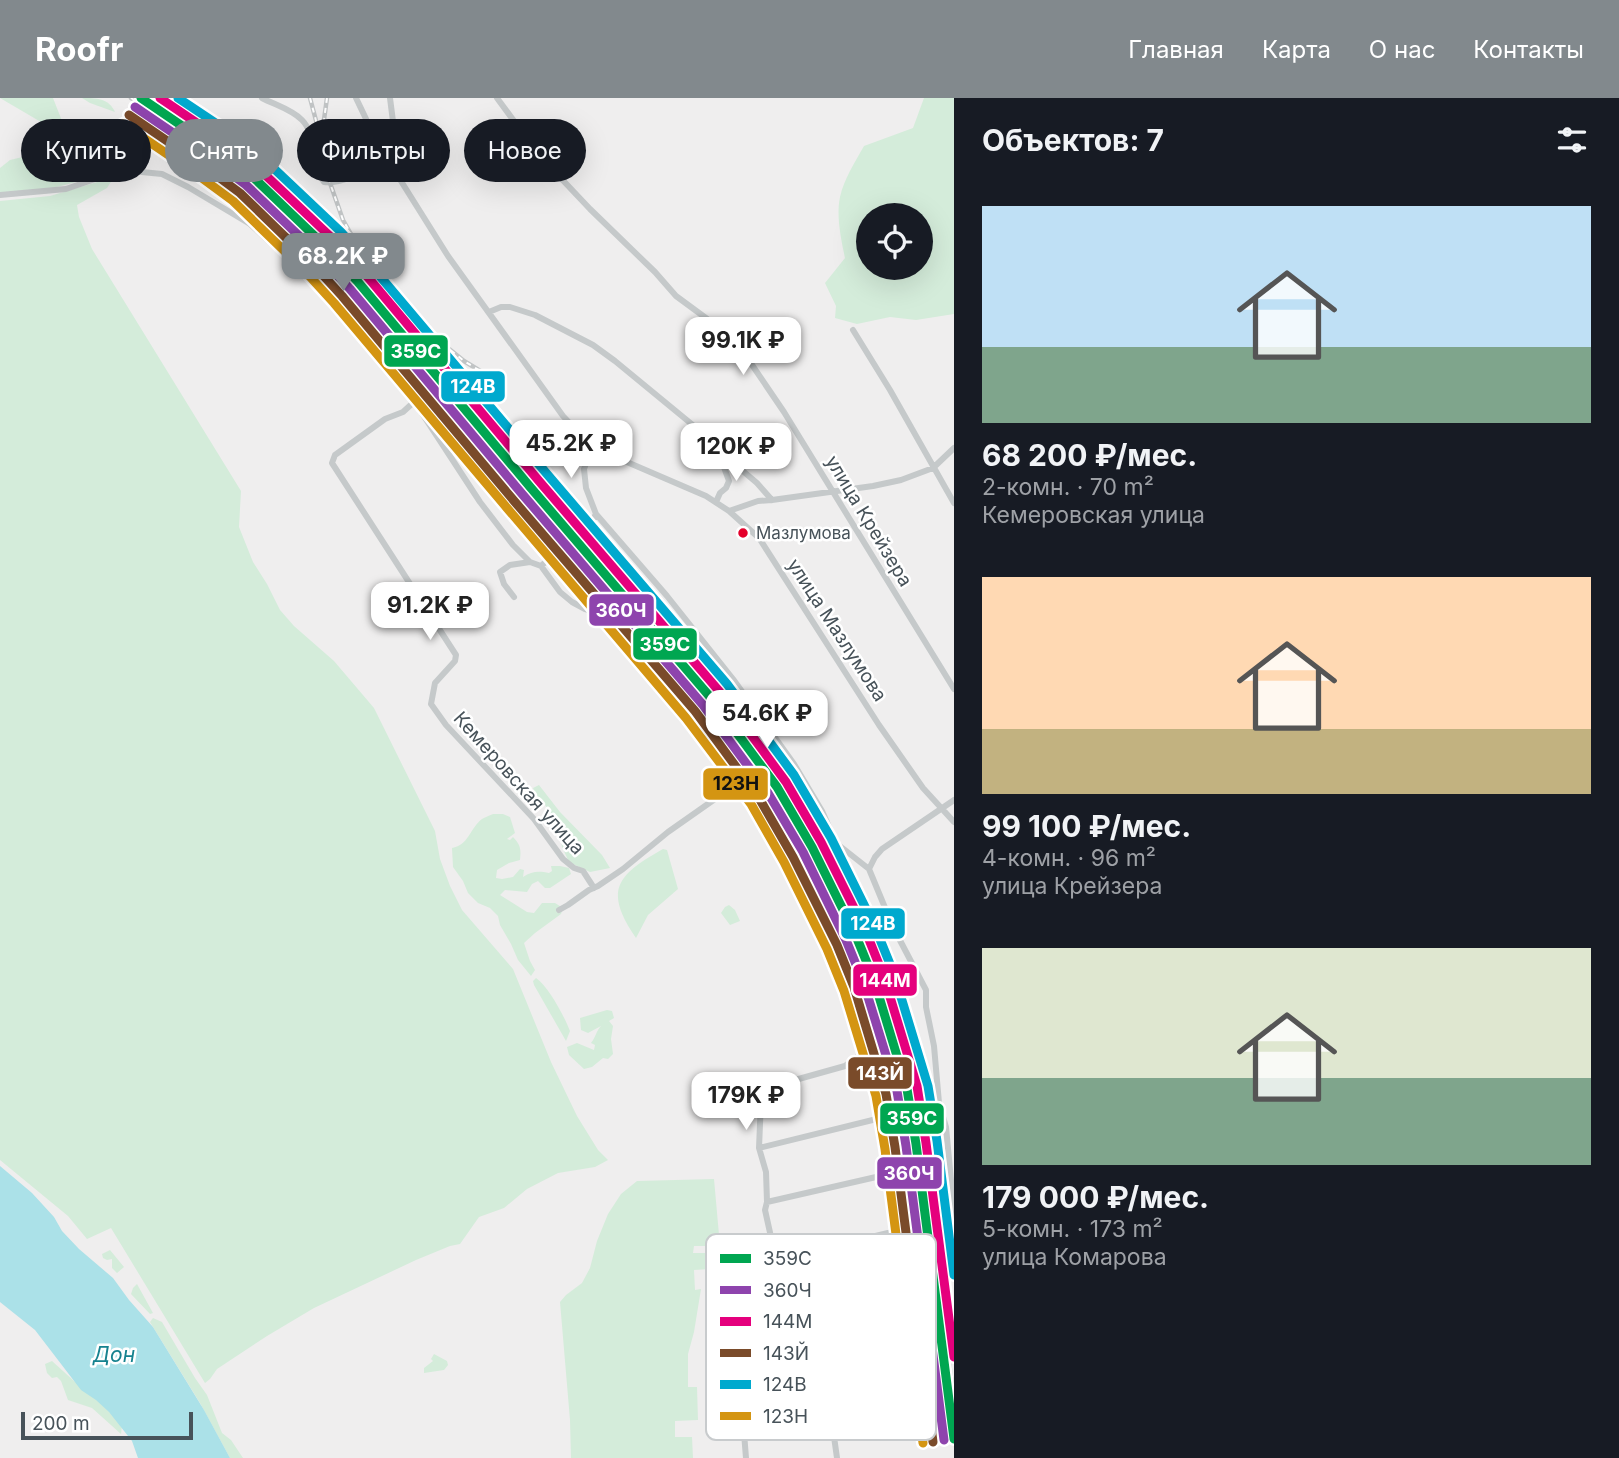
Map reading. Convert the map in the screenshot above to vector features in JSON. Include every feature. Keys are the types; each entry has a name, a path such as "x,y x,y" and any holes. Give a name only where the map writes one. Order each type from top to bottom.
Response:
{"street":[{"path":"262,98 285,108 301,119"},
{"name":"улица Мазлумова","path":"356,98 366,119"},
{"path":"390,98 393,119"},
{"name":"улица Крейзера","path":"497,98 539,155 590,209 676,296 729,335 784,412 954,689"},
{"path":"0,195 66,189 121,170 141,171 162,174 250,225 326,294 399,378 480,502 513,545 530,562 541,566 560,592 572,602 610,616 652,650 738,762 766,805 820,914 843,942 866,991 872,1029 867,1050 845,1066 763,1093 759,1148 766,1172 765,1210 770,1234"},
{"name":"улица Мазлумова","path":"401,182 448,256 563,416 592,447 716,502 759,538 879,725 923,788 954,822"},
{"path":"489,312 510,307 535,315 593,345 711,441 772,500"},
{"path":"853,330 954,503"},
{"name":"Кемеровская улица","path":"415,401 403,412 385,419 335,455 332,463 456,655 455,661 435,684 431,704 446,725 534,819 563,859 583,871 594,888"},
{"path":"592,447 584,469 586,488 596,514 667,596 733,679 794,764 822,811 836,843 869,869 893,928 926,990 939,1103 946,1127 954,1212"},
{"path":"729,511 758,501 901,480 933,468 954,448"},
{"path":"716,502 729,481 717,449"},
{"path":"541,566 570,540 590,527 596,514"},
{"path":"514,597 504,584 500,572 510,565 530,562"},
{"path":"559,910 623,869 668,832 715,799 730,783 738,762"},
{"path":"869,869 882,849 954,800"},
{"path":"759,1148 901,1113"},
{"path":"766,1202 911,1168"},
{"path":"954,1217 948,1230 954,1274"},
{"path":"887,1234 920,1228"},
{"path":"745,1440 746,1458"},
{"path":"834,1440 837,1458"}],"green space":[{"path":"0,98 53,98 61,119 36,119"},
{"path":"82,98 106,101 115,112 90,103"},
{"path":"924,98 954,98 954,314 916,320 890,317 857,324 835,318 836,306 825,283 845,258 840,228 840,197 864,146 913,128"},
{"path":"21,157 21,182 76,182 38,192 0,193 0,168 10,160"},
{"path":"97,182 111,182 107,188 77,205 92,249 241,491 239,527 253,562 280,610 334,661 374,708 435,831 440,859 462,910 513,969 551,1062 577,1116 598,1150 608,1160 595,1167 558,1173 527,1189 504,1208 479,1217 460,1244 416,1260 314,1308 217,1369 205,1383 111,1228 87,1239 68,1216 0,1160 0,201 50,196"},
{"path":"539,785 560,812 602,855 610,868 590,872 569,862 562,847 560,833 554,828 546,806 537,798 533,788"},
{"path":"493,814 510,817 515,833 507,839 513,837 520,850 520,860 497,870 496,878 513,877 520,869 524,870 523,877 536,872 549,873 552,871 551,866 569,868 571,874 550,888 545,888 538,881 532,884 527,892 505,890 500,895 527,912 534,913 542,903 555,903 563,908 561,914 524,943 535,970 531,976 518,960 498,916 468,893 453,867 452,848 466,840 482,819"},
{"path":"663,849 667,850 678,889 648,915 636,938 620,908 620,885 635,867"},
{"path":"729,905 735,910 740,921 730,925 721,913"},
{"path":"536,978 551,995 564,1018 570,1031 566,1041 534,985"},
{"path":"612,1011 614,1018 609,1021 613,1026 613,1054 608,1059 603,1058 592,1067 584,1069 569,1055 567,1047 577,1043 594,1050 595,1045 591,1043 601,1026 588,1033 581,1030 580,1018"},
{"path":"714,1179 719,1234 706,1234 706,1246 694,1246 693,1253 706,1253 706,1269 694,1270 695,1290 701,1289 688,1354 688,1387 697,1387 698,1420 675,1421 675,1437 692,1437 693,1458 571,1458 560,1302 582,1283 590,1268 608,1214 621,1194 637,1181"},
{"path":"110,1250 124,1267 117,1273 112,1268 112,1259 103,1258 102,1254"},
{"path":"137,1284 153,1313 150,1314 131,1294"},
{"path":"153,1318 162,1322 207,1395 222,1433 231,1440 243,1458 230,1458 150,1322"},
{"path":"434,1354 447,1361 448,1365 444,1370 424,1373 424,1368 433,1361 431,1359"},
{"path":"52,1361 90,1392 122,1425 121,1434 92,1408 68,1400 61,1381 47,1373 45,1364"}],"water":[{"name":"Дон","path":"0,1166 32,1193 79,1249 113,1278 153,1327 230,1458 138,1458 132,1441 109,1412 81,1390 35,1330 0,1302"}],"railway":[{"path":"131,98 219,158 298,227 348,278 535,499"},
{"path":"310,98 316,119"},
{"path":"327,98 323,127 324,146 330,183 343,220 364,257 479,403"},
{"path":"443,344 482,372"},
{"path":"397,350 446,420"},
{"path":"532,481 758,753 785,792 824,858 872,963 897,1035 916,1112 934,1234"},
{"path":"936,1252 954,1401"}],"transit line":[{"name":"359С","path":"141,98 253,177 326,247 711,698 777,787 812,847 856,936 874,980 907,1089 928,1234"},
{"name":"144М","path":"160,98 259,169 334,240 719,691 786,782 821,842 866,932 884,977 917,1086 954,1357"},
{"name":"124В","path":"178,98 267,162 341,232 727,684 794,775 831,838 875,927 894,974 928,1086 954,1275"},
{"name":"360Ч","path":"135,107 246,185 318,254 703,705 768,793 803,852 846,940 864,984 897,1091 917,1234"},
{"name":"143Й","path":"129,115 240,193 311,262 695,711 759,798 793,857 837,945 854,987 886,1094 906,1234"},
{"name":"123Н","path":"151,143 233,201 334,303 686,718 751,804 784,862 827,949 844,991 876,1096 896,1234"},
{"name":"359С","path":"936,1299 954,1439"},
{"name":"360Ч","path":"936,1378 944,1440"}],"place":[{"name":"Мазлумова","path":"743,533"}]}
